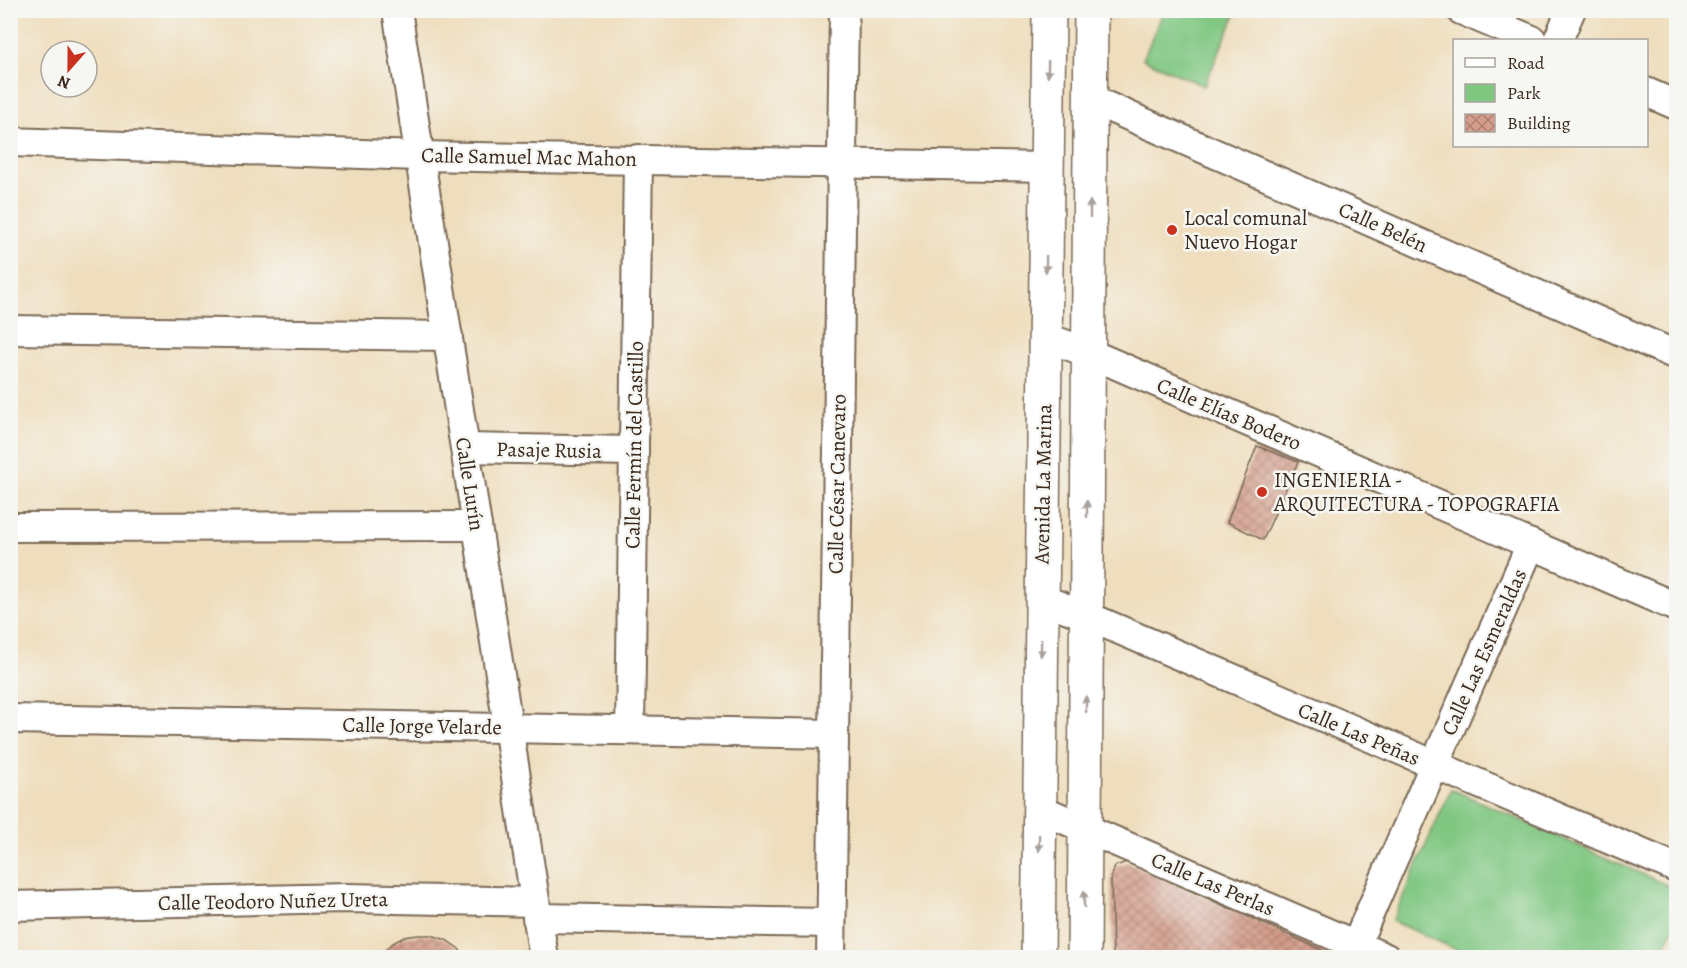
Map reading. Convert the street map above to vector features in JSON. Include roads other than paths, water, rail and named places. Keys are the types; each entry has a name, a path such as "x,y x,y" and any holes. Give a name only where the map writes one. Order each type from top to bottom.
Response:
{"street":[{"name":"Calle Lurín","path":"397,10 544,957"},
{"name":"Calle César Canevaro","path":"831,957 844,10"},
{"name":"Avenida La Marina","path":"1038,957 1048,10"},
{"name":"Avenida La Marina","path":"1084,957 1091,10"},
{"path":"1461,10 1530,39"},
{"path":"1558,39 1571,10"},
{"path":"1648,92 1677,105"},
{"name":"Calle Belén","path":"1090,99 1677,355"},
{"name":"Calle Samuel Mac Mahon","path":"10,142 419,156 1047,167"},
{"name":"Calle Fermín del Castillo","path":"630,730 638,159"},
{"path":"10,330 447,336"},
{"name":"Calle Elías Bodero","path":"1045,337 1089,353 1677,607"},
{"name":"Pasaje Rusia","path":"465,448 634,451"},
{"path":"10,527 477,526"},
{"name":"Calle Las Esmeraldas","path":"1353,951 1531,544"},
{"name":"Calle Las Peñas","path":"1042,599 1087,616 1677,868"},
{"name":"Calle Jorge Velarde","path":"10,719 834,734"},
{"name":"Calle Las Perlas","path":"1040,809 1353,951 1386,957"},
{"name":"Calle Teodoro Nuñez Ureta","path":"10,906 346,898 536,910 831,923"}],"place":[{"name":"Local comunal Nuevo Hogar","path":"1172,230"},
{"name":"INGENIERIA - ARQUITECTURA - TOPOGRAFIA","path":"1262,492"}]}
